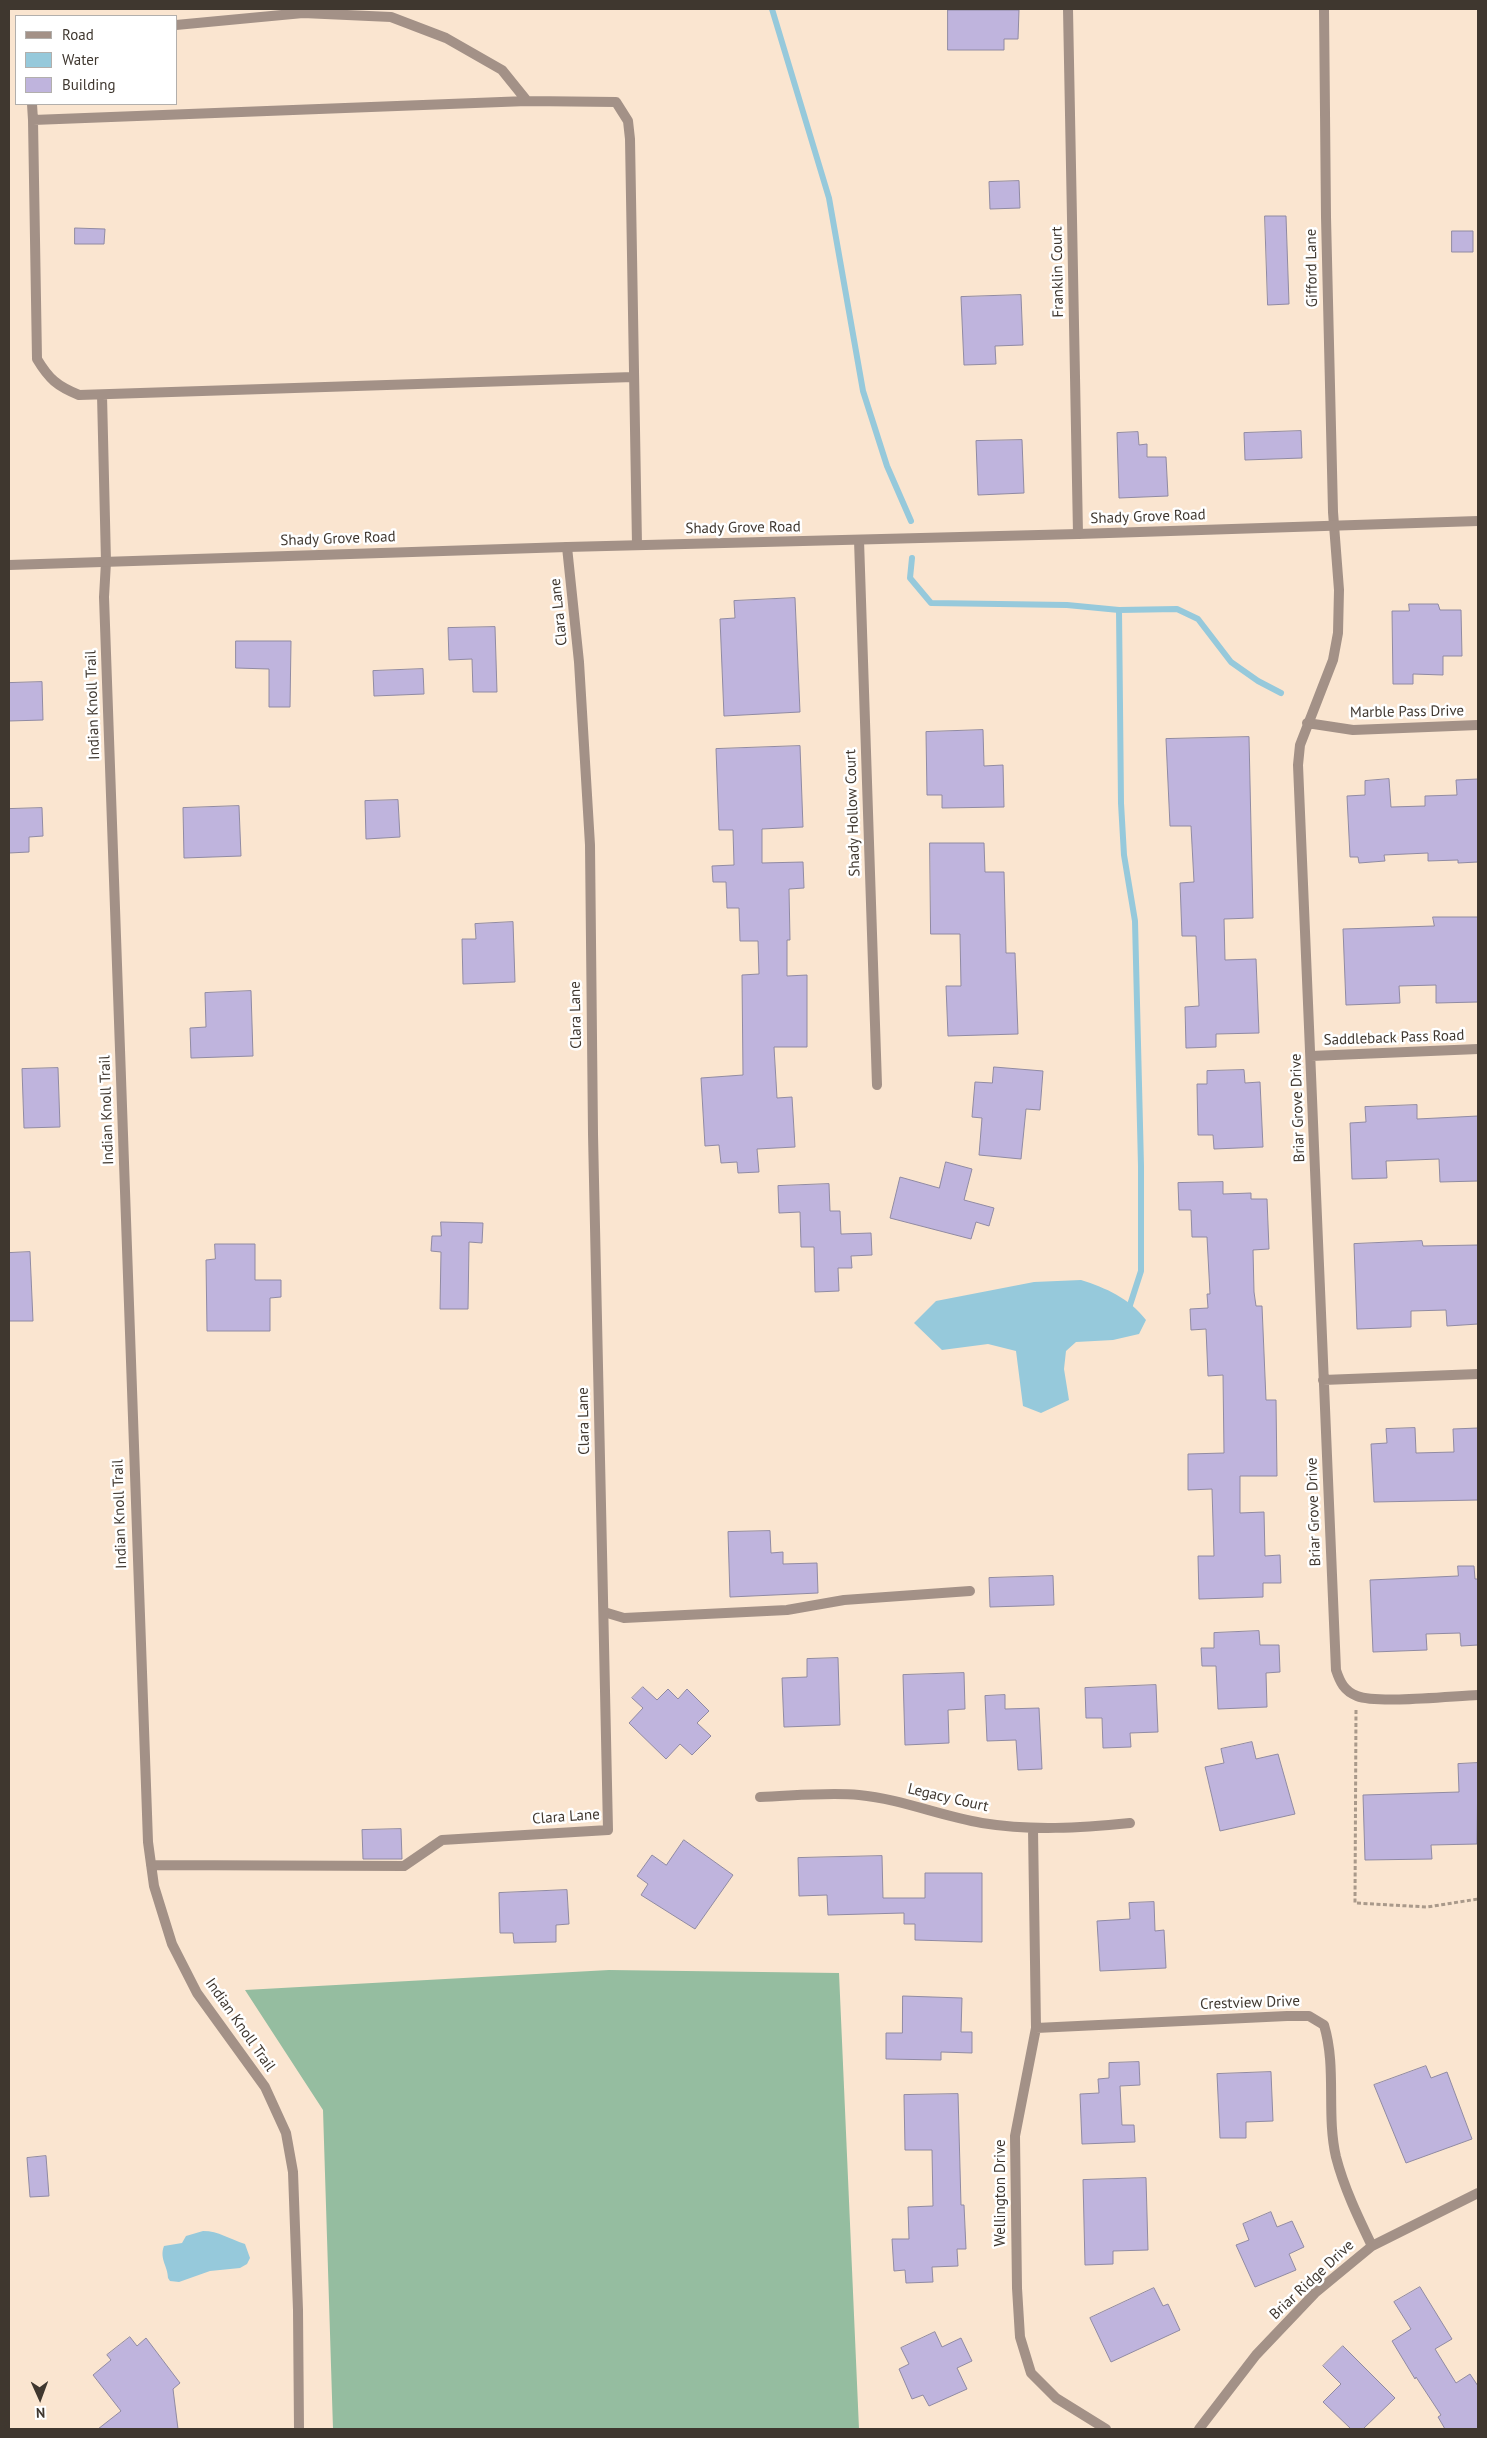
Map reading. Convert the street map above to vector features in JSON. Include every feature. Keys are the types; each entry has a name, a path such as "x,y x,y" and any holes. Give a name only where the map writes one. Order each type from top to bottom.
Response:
{"street":[{"name":"Franklin Court","path":"1068,9 1078,534"},
{"name":"Gifford Lane","path":"1324,9 1326,216 1335,526"},
{"path":"178,25 304,13 392,17 446,38 502,70 527,101"},
{"path":"34,120 527,101 616,102 628,121 637,545"},
{"path":"32,105 34,120 37,359 48,378 66,390 79,395 102,395 633,377"},
{"name":"Indian Knoll Trail","path":"102,395 106,562 104,607 145,1800 151,1865 154,1886 172,1944 197,1994 265,2087 286,2133 293,2172 299,2339 299,2429"},
{"name":"Shady Grove Road","path":"9,565 1478,521"},
{"name":"Briar Grove Drive","path":"1335,526 1339,590 1338,633 1333,660 1300,745 1298,765 1336,1670 1340,1683 1352,1693"},
{"name":"Shady Hollow Court","path":"859,540 877,1085"},
{"name":"Clara Lane","path":"151,1865 404,1866 442,1840 608,1830 592,1134 590,844 579,662 567,547"},
{"name":"Marble Pass Drive","path":"1307,723 1353,730 1478,725"},
{"name":"Saddleback Pass Road","path":"1311,1056 1478,1050"},
{"path":"1324,1380 1478,1374"},
{"path":"604,1612 624,1618 787,1610 844,1600 970,1591"},
{"path":"1352,1693 1368,1699 1478,1695"},
{"name":"Legacy Court","path":"760,1797 858,1795 904,1802 980,1823 1033,1828 1087,1827 1130,1823"},
{"name":"Wellington Drive","path":"1033,1828 1036,2028 1015,2136 1016,2288 1020,2337 1031,2374 1056,2398 1106,2429"},
{"name":"Crestview Drive","path":"1036,2028 1287,2016 1309,2016 1324,2025 1330,2046 1331,2100 1336,2157 1354,2207 1372,2246"},
{"name":"Briar Ridge Drive","path":"1199,2429 1256,2355 1315,2293 1372,2246 1478,2193"}],"path":[{"path":"1352,1693 1355,1903 1427,1907 1478,1899"}],"green space":[{"path":"609,1970 839,1973 859,2429 333,2429 323,2110 245,1990"}],"water":[{"path":"1081,1280 1125,1300 1146,1320 1139,1334 1113,1340 1076,1342 1066,1351 1064,1369 1069,1400 1041,1413 1023,1406 1016,1351 988,1344 942,1350 914,1323 936,1301 1034,1282"},
{"path":"203,2231 219,2234 245,2244 250,2258 247,2264 240,2268 210,2271 179,2282 170,2281 163,2259 164,2246 182,2243 186,2236"}],"building":[{"path":"948,10 1019,10 1018,39 1004,39 1004,50 948,50"},
{"path":"1019,181 1020,208 990,209 989,182"},
{"path":"1265,216 1286,216 1289,304 1268,305"},
{"path":"75,228 105,229 104,244 75,244"},
{"path":"1452,231 1473,231 1473,252 1452,252"},
{"path":"1021,295 1023,345 995,346 996,364 964,365 961,297"},
{"path":"1301,431 1302,458 1245,460 1244,433"},
{"path":"1138,432 1139,445 1147,444 1147,457 1166,457 1168,496 1119,498 1117,433"},
{"path":"1022,440 1024,493 978,495 976,441"},
{"path":"795,598 800,712 724,716 720,619 735,618 734,601"},
{"path":"1409,604 1438,604 1440,610 1461,610 1462,656 1443,656 1443,675 1413,674 1413,684 1393,684 1392,611 1409,611"},
{"path":"495,627 497,692 473,692 472,659 449,660 448,628"},
{"path":"236,641 291,641 290,707 269,707 269,669 236,668"},
{"path":"423,669 424,694 374,696 373,671"},
{"path":"42,682 43,720 9,721 9,683"},
{"path":"983,730 984,766 1003,765 1004,807 942,808 942,795 927,795 926,732"},
{"path":"1249,737 1253,918 1224,919 1225,960 1256,959 1259,1033 1216,1034 1216,1047 1186,1048 1185,1007 1199,1006 1196,936 1182,936 1180,883 1194,882 1191,826 1170,826 1166,739"},
{"path":"800,746 803,827 762,829 762,863 803,862 804,888 789,889 790,940 787,940 787,976 807,975 807,1047 774,1047 777,1098 792,1097 795,1147 757,1149 759,1172 738,1173 737,1162 721,1163 719,1145 705,1146 701,1078 743,1075 742,975 759,974 758,941 740,941 739,908 727,908 726,882 713,882 712,866 734,865 733,830 719,830 716,749"},
{"path":"1389,779 1391,807 1425,806 1425,796 1457,795 1456,780 1478,779 1478,862 1458,863 1458,860 1428,861 1428,853 1384,855 1385,861 1359,863 1358,857 1350,857 1347,796 1365,795 1365,781"},
{"path":"398,800 400,837 366,839 365,801"},
{"path":"239,806 241,856 184,858 183,808"},
{"path":"42,808 43,836 29,837 29,852 9,853 9,809"},
{"path":"930,843 984,843 985,872 1004,872 1006,953 1015,953 1018,1034 948,1036 946,986 961,986 960,934 931,934"},
{"path":"1433,917 1478,917 1478,1002 1436,1003 1436,985 1399,986 1400,1003 1346,1005 1343,929 1434,926"},
{"path":"513,922 515,982 463,984 462,939 476,939 475,924"},
{"path":"251,991 253,1056 191,1058 190,1028 206,1027 205,993"},
{"path":"994,1067 1043,1071 1040,1110 1026,1109 1021,1159 979,1155 982,1118 972,1117 975,1082 992,1083"},
{"path":"58,1068 60,1127 24,1128 22,1069"},
{"path":"1244,1070 1245,1083 1260,1082 1263,1147 1214,1149 1213,1135 1198,1135 1197,1084 1207,1084 1207,1071"},
{"path":"1417,1105 1417,1119 1478,1116 1478,1181 1440,1182 1439,1159 1386,1161 1387,1178 1352,1179 1350,1123 1366,1122 1365,1107"},
{"path":"946,1162 972,1169 964,1200 994,1208 989,1226 976,1222 971,1239 890,1218 900,1177 939,1188"},
{"path":"1223,1182 1223,1194 1251,1193 1251,1199 1267,1199 1269,1249 1253,1250 1254,1292 1256,1306 1262,1306 1266,1400 1276,1400 1277,1476 1240,1476 1240,1513 1264,1512 1265,1556 1280,1555 1281,1583 1263,1583 1263,1597 1199,1599 1198,1556 1214,1556 1212,1489 1188,1490 1188,1454 1224,1453 1223,1375 1208,1376 1206,1329 1191,1330 1190,1309 1208,1308 1207,1294 1210,1294 1207,1237 1192,1237 1191,1210 1179,1210 1178,1183"},
{"path":"829,1184 830,1211 840,1211 841,1234 871,1233 872,1255 851,1256 852,1268 838,1268 839,1291 815,1292 814,1247 801,1247 800,1212 779,1213 778,1186"},
{"path":"441,1222 483,1223 482,1243 469,1242 468,1309 440,1309 441,1252 431,1251 432,1236 441,1236"},
{"path":"1422,1241 1423,1246 1478,1245 1478,1324 1447,1326 1446,1310 1411,1311 1411,1327 1357,1329 1354,1244"},
{"path":"215,1244 255,1244 255,1280 281,1280 281,1297 270,1298 270,1331 207,1331 206,1260 215,1259"},
{"path":"30,1252 33,1321 9,1321 9,1253"},
{"path":"1415,1428 1416,1453 1454,1452 1453,1429 1478,1428 1478,1500 1374,1502 1371,1444 1387,1443 1386,1429"},
{"path":"770,1531 771,1553 783,1552 783,1564 817,1563 818,1593 730,1597 728,1532"},
{"path":"1458,1566 1474,1566 1475,1579 1478,1579 1478,1645 1461,1646 1460,1633 1426,1634 1427,1650 1373,1652 1370,1580 1458,1576"},
{"path":"1053,1576 1054,1605 990,1607 989,1578"},
{"path":"1259,1631 1260,1645 1279,1645 1280,1672 1266,1673 1267,1707 1218,1709 1216,1666 1202,1666 1201,1648 1214,1648 1214,1633"},
{"path":"838,1658 840,1725 784,1727 782,1678 807,1677 807,1659"},
{"path":"964,1673 965,1709 948,1710 949,1743 905,1745 903,1675"},
{"path":"1156,1685 1158,1732 1130,1733 1131,1747 1103,1748 1102,1718 1086,1718 1085,1688"},
{"path":"643,1687 657,1700 668,1689 678,1699 687,1689 709,1711 697,1723 711,1736 692,1755 680,1744 666,1759 629,1723 643,1708 632,1698"},
{"path":"1005,1695 1005,1709 1039,1708 1042,1769 1018,1770 1016,1740 987,1741 985,1696"},
{"path":"1252,1742 1256,1759 1278,1754 1295,1814 1220,1831 1205,1767 1224,1763 1221,1749"},
{"path":"1478,1763 1477,1844 1431,1845 1432,1859 1365,1860 1363,1795 1459,1792 1458,1764"},
{"path":"401,1829 402,1859 363,1859 362,1830"},
{"path":"684,1840 733,1875 695,1929 641,1895 648,1884 637,1876 652,1855 666,1865"},
{"path":"882,1856 883,1898 925,1898 925,1873 982,1873 982,1942 915,1940 915,1924 904,1924 904,1913 828,1915 827,1895 799,1896 798,1858"},
{"path":"567,1890 569,1924 556,1925 556,1942 514,1943 513,1933 500,1933 499,1893"},
{"path":"1154,1902 1155,1931 1164,1930 1166,1968 1100,1971 1097,1921 1130,1919 1129,1903"},
{"path":"903,1996 962,1998 961,2032 972,2032 972,2053 941,2052 941,2060 886,2059 886,2033 902,2033"},
{"path":"1139,2062 1140,2085 1120,2086 1122,2125 1134,2125 1135,2142 1082,2144 1080,2094 1099,2093 1098,2079 1109,2078 1109,2063"},
{"path":"1426,2066 1431,2078 1447,2072 1472,2139 1406,2163 1374,2085"},
{"path":"1271,2072 1273,2121 1246,2122 1246,2138 1220,2138 1217,2074"},
{"path":"958,2094 961,2205 964,2205 966,2249 957,2249 958,2266 932,2267 933,2282 906,2283 905,2270 894,2271 892,2239 909,2239 908,2207 933,2206 932,2150 905,2150 904,2095"},
{"path":"46,2156 49,2196 30,2197 27,2158"},
{"path":"1146,2178 1148,2250 1113,2251 1113,2264 1085,2265 1083,2180"},
{"path":"1271,2212 1277,2227 1292,2221 1304,2247 1289,2254 1296,2270 1255,2287 1236,2245 1249,2240 1243,2224"},
{"path":"1420,2287 1452,2339 1435,2349 1456,2383 1470,2374 1478,2386 1478,2429 1445,2429 1438,2417 1441,2415 1416,2377 1415,2379 1392,2341 1411,2329 1394,2302"},
{"path":"1154,2288 1163,2306 1168,2304 1180,2330 1111,2362 1090,2318"},
{"path":"935,2332 942,2347 961,2338 972,2361 957,2368 967,2389 929,2406 923,2395 912,2399 899,2369 909,2364 901,2348"},
{"path":"130,2337 137,2346 146,2338 180,2383 173,2389 178,2429 98,2429 121,2411 93,2375 111,2360 107,2355"},
{"path":"1343,2346 1395,2398 1363,2429 1351,2429 1323,2402 1341,2384 1323,2366"}],"waterway":[{"path":"772,9 829,198 863,391 887,466 911,521"},
{"path":"912,558 910,578 931,603 1067,605 1119,610 1121,803 1124,855 1135,921 1141,1166 1141,1271 1130,1305"},
{"path":"1119,610 1177,609 1198,619 1231,662 1258,681 1281,693"}]}
